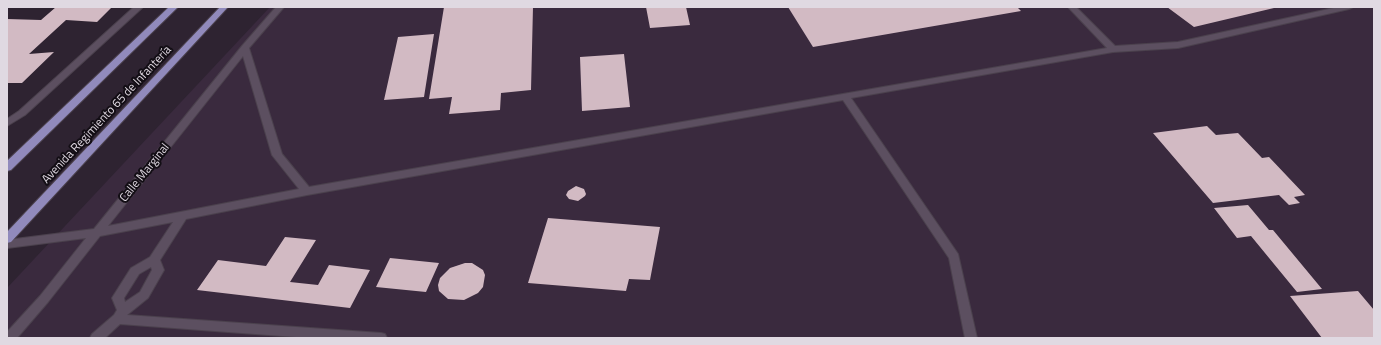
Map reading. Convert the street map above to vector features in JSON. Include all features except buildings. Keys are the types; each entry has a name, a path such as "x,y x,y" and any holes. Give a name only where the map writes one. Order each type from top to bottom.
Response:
{"main road":[{"path":"7,167 174,7"},
{"name":"Avenida Regimiento 65 de Infantería","path":"7,239 224,7"}],"street":[{"path":"7,123 22,113 139,7"},
{"name":"Calle Marginal","path":"9,338 44,299 245,48 280,7"},
{"path":"1072,7 1113,49"},
{"path":"7,244 96,233 307,191 1113,49 1178,44 1349,7"},
{"path":"245,48 277,155 307,191"},
{"path":"845,96 954,257 971,338"},
{"path":"121,314 118,298 135,271 154,260 182,216"},
{"path":"96,338 144,295 158,270 154,260"},
{"path":"121,314 381,338"}],"shaded area":[{"path":"270,7 1374,7 1374,338 7,338 7,288"}]}
